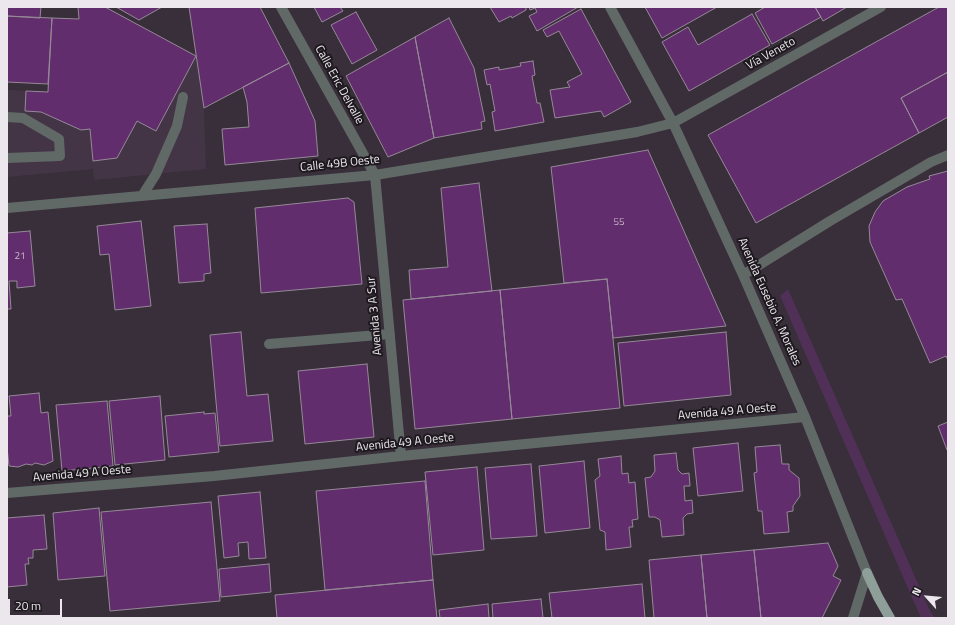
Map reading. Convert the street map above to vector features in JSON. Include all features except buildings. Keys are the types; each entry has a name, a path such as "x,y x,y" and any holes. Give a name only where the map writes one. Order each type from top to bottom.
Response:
{"main road":[{"path":"867,572 878,597 890,618"}],"street":[{"name":"Calle Eric Delvalle","path":"281,7 375,175"},
{"name":"Avenida Eusebio A. Morales","path":"610,7 673,123 743,275 805,417 867,572"},
{"name":"Vía Veneto","path":"673,123 881,7"},
{"path":"142,196 156,174 177,126 183,97"},
{"path":"7,117 23,118 59,139 60,156 7,158"},
{"name":"Calle 49B Oeste","path":"7,208 375,175 638,132 673,123"},
{"path":"743,275 830,221 931,162 948,155"},
{"name":"Avenida 3 A Sur","path":"375,175 401,456"},
{"path":"269,344 390,334"},
{"name":"Avenida 49 A Oeste","path":"7,493 214,476 401,456 805,417"},
{"path":"853,618 867,572"}],"shaded area":[{"path":"78,7 105,7 196,56 204,108 206,169 94,180 93,169 7,177 7,90 47,92 52,18 79,19"},
{"path":"788,289 931,613 936,618 921,618 780,296"}]}
